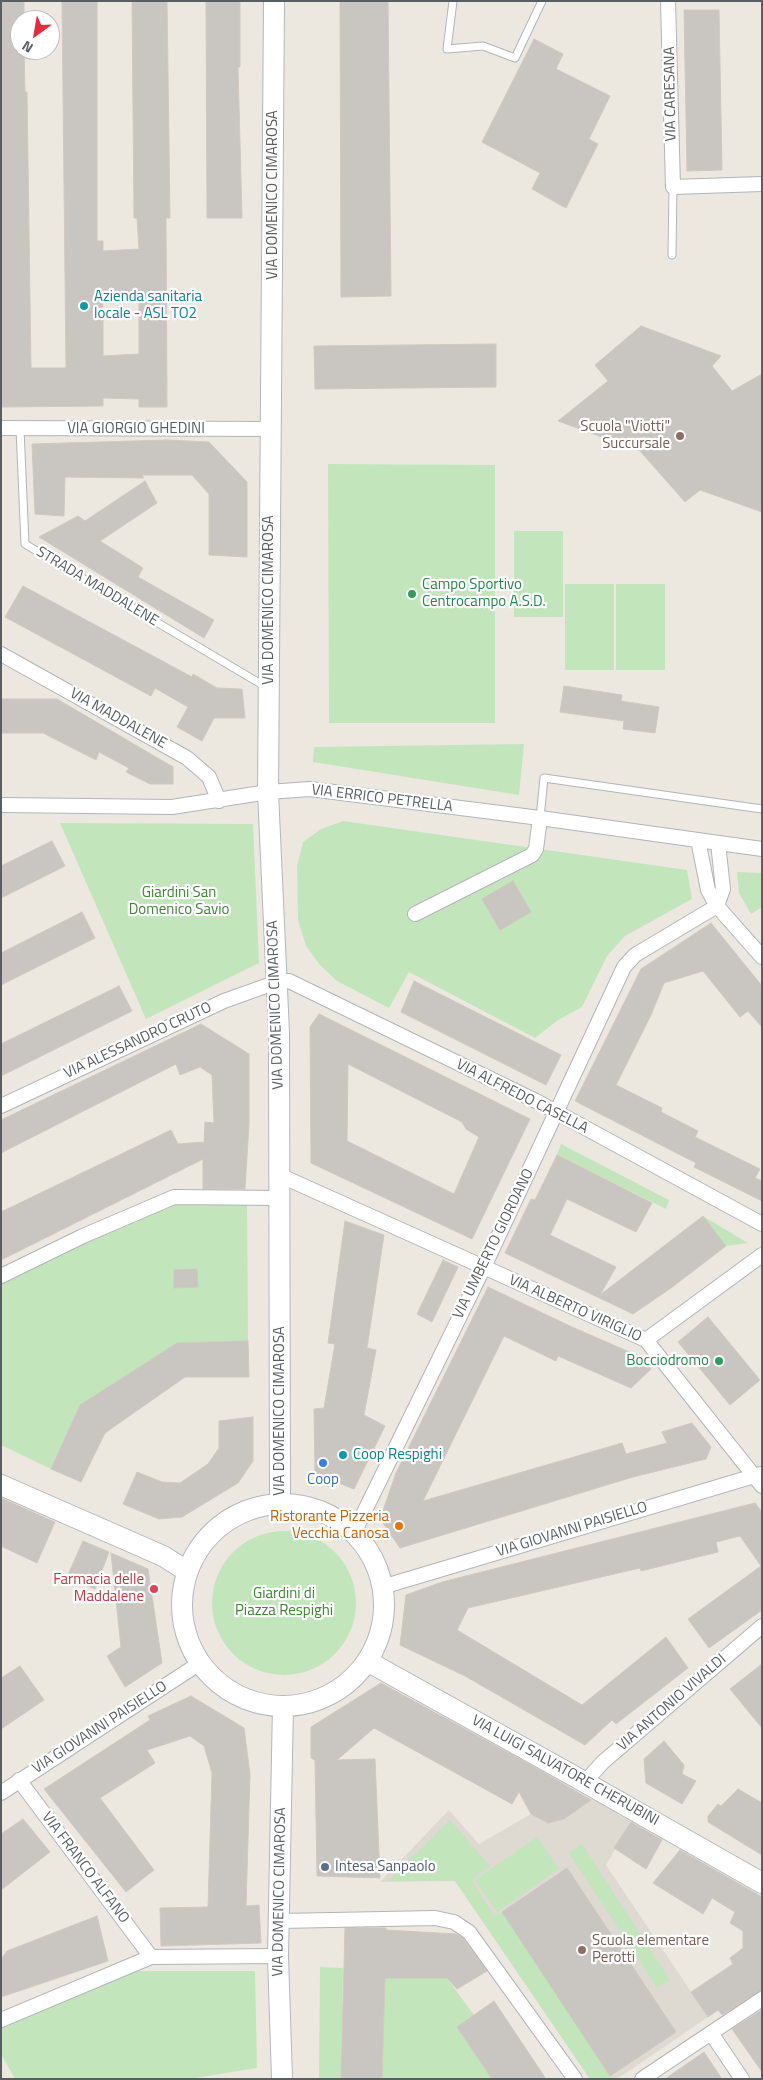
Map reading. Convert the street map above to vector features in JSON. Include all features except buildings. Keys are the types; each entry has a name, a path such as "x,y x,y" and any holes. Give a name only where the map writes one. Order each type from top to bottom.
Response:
{"street":[{"name":"VIA DOMENICO CIMAROSA","path":"274,1 268,792 277,982 280,1198 280,1504"},
{"name":"VIA CARESANA","path":"668,1 673,187"},
{"path":"673,187 762,184"},
{"name":"VIA GIORGIO GHEDINI","path":"1,428 271,430"},
{"name":"VIA MADDALENE","path":"1,654 187,758 208,776 219,801"},
{"name":"VIA ERRICO PETRELLA","path":"1,806 172,808 268,792 310,789 540,818 762,849"},
{"path":"415,914 532,855 536,849 540,818"},
{"path":"698,840 708,890 717,906 762,958"},
{"path":"717,906 723,889 718,843"},
{"name":"VIA UMBERTO GIORDANO","path":"354,1533 484,1267 624,967 635,955 717,906"},
{"name":"VIA ALFREDO CASELLA","path":"277,982 289,981 556,1113 762,1224"},
{"name":"VIA ALESSANDRO CRUTO","path":"1,1106 224,1001 277,982"},
{"name":"VIA ALBERTO VIRIGLIO","path":"279,1175 646,1340 759,1479"},
{"path":"1,1276 84,1236 174,1197 280,1198"},
{"path":"646,1340 762,1255"},
{"name":"VIA GIOVANNI PAISIELLO","path":"382,1587 759,1479"},
{"path":"1,1485 163,1556 187,1572"},
{"path":"280,1504 314,1508 335,1518 354,1533 372,1558 382,1587 384,1613 380,1630 367,1661 351,1680 331,1694 308,1703 283,1706 251,1701 222,1686 200,1663 191,1647 183,1624 181,1600 187,1572 199,1547 221,1524 248,1509 280,1504"},
{"name":"VIA ANTONIO VIVALDI","path":"585,1782 603,1762 762,1626"},
{"name":"VIA LUIGI SALVATORE CHERUBINI","path":"367,1661 762,1883"},
{"name":"VIA GIOVANNI PAISIELLO","path":"1,1793 200,1663"},
{"name":"VIA DOMENICO CIMAROSA","path":"282,2079 278,1956 283,1706"},
{"name":"VIA FRANCO ALFANO","path":"19,1780 150,1957"},
{"path":"280,1921 435,1918 454,1922 469,1932 575,2079"},
{"path":"1,2020 150,1957 278,1956"},
{"path":"642,2079 762,1999"},
{"path":"711,2033 742,2079"}],"lane":[{"path":"453,1 447,49 483,46 515,58 542,1"},
{"path":"672,256 673,187"},
{"name":"STRADA MADDALENE","path":"20,428 25,544 269,689"},
{"path":"540,818 544,778 762,809"}],"shaded area":[{"name":"Scuola elementare Perotti","path":"593,1798 631,1822 606,1865 708,2017 617,2079 590,2079 455,1881 380,1882 449,1810 479,1844 531,1814 548,1823 564,1819"}],"green space":[{"name":"Campo Sportivo Centrocampo A.S.D.","path":"328,464 495,465 495,723 329,723"},
{"path":"514,531 563,531 563,617 514,617"},
{"path":"565,584 614,584 614,670 565,670"},
{"path":"616,584 665,584 665,670 616,670"},
{"path":"524,744 519,795 313,762 314,747"},
{"path":"343,821 687,870 692,899 625,936 607,956 582,1007 558,1020 535,1038 409,972 389,1008 337,981 320,965 306,946 298,920 297,866 303,842 321,829"},
{"name":"Giardini San Domenico Savio","path":"60,823 253,824 259,963 146,1019"},
{"path":"737,872 762,873 762,907 751,914 739,893"},
{"path":"561,1144 669,1200 666,1209 557,1155"},
{"path":"174,1197 247,1198 248,1341 177,1343 80,1405 51,1469 1,1445 1,1273"},
{"path":"703,1216 748,1243 726,1246"},
{"name":"Giardini di Piazza Respighi","path":"284,1531 298,1532 312,1537 324,1543 335,1552 344,1563 350,1575 355,1589 355,1617 350,1631 344,1643 335,1654 324,1663 312,1669 298,1674 284,1675 270,1674 256,1669 244,1663 233,1654 224,1643 218,1631 213,1617 212,1603 213,1589 218,1575 224,1563 233,1552 244,1543 256,1537 270,1532"},
{"path":"450,1820 490,1866 472,1880 494,1916 502,1912 613,2079 590,2079 455,1881 388,1881"},
{"path":"537,1837 559,1869 497,1912 475,1880"},
{"path":"582,1844 670,1980 657,1988 569,1853"},
{"path":"386,1931 409,1931 409,1978 447,1978 474,2015 461,2033 492,2079 382,2079"},
{"path":"320,1967 343,1968 341,2079 319,2079"},
{"path":"137,1971 255,1971 257,2068 189,2079 15,2079 1,2054 1,2029"}],"place":[{"name":"Azienda sanitaria locale - ASL TO2","path":"84,306"},
{"name":"Scuola \"Viotti\" Succursale","path":"680,436"},
{"name":"Campo Sportivo Centrocampo A.S.D.","path":"412,594"},
{"name":"Bocciodromo","path":"719,1361"},
{"name":"Coop Respighi","path":"343,1455"},
{"name":"Coop","path":"323,1463"},
{"name":"Ristorante Pizzeria Vecchia Canosa","path":"399,1526"},
{"name":"Farmacia delle Maddalene","path":"154,1589"},
{"name":"Intesa Sanpaolo","path":"325,1867"},
{"name":"Scuola elementare Perotti","path":"582,1950"}]}
